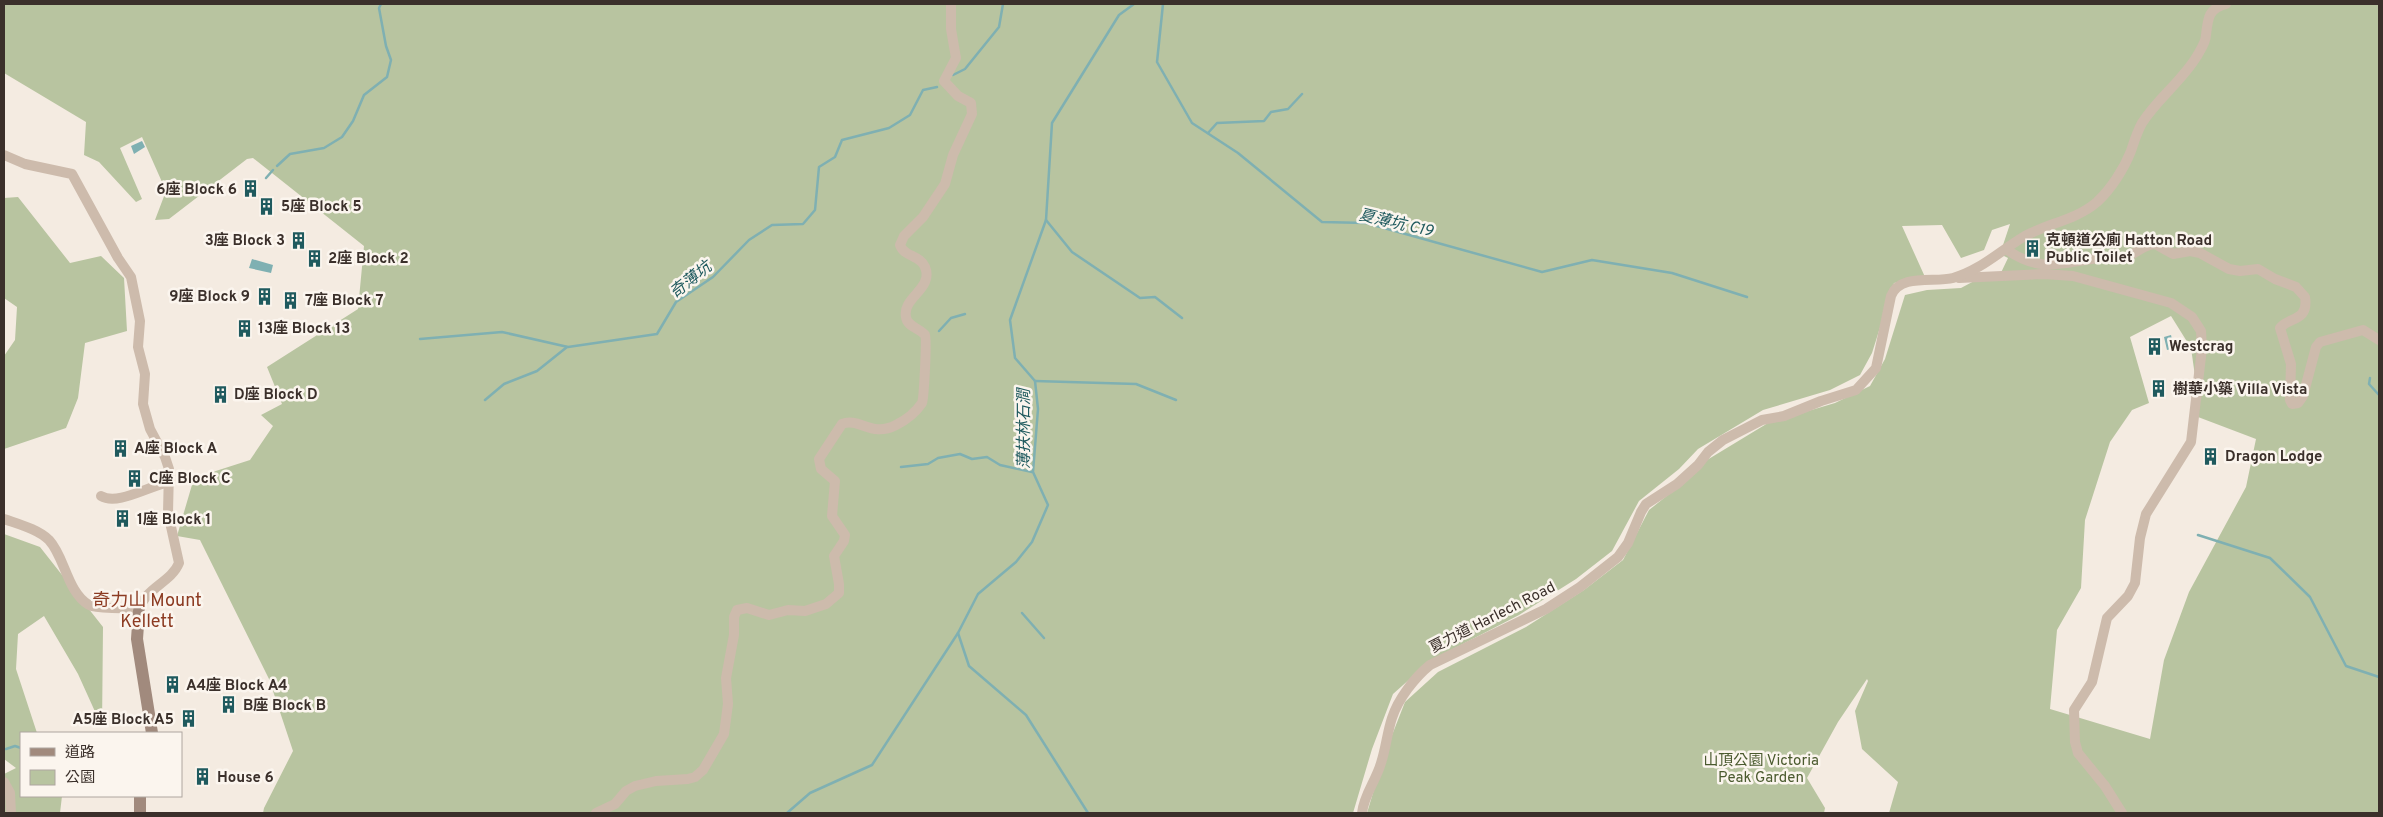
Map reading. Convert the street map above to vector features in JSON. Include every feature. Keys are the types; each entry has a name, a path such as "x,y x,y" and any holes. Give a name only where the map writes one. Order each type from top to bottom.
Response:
{"street":[{"path":"596,813 615,804 626,791 635,786 656,781 688,780 703,770 724,734 728,704 726,678 737,610 744,608 769,615 791,610 805,611 826,604 839,593 834,556 844,541 845,535 832,516 835,481 819,467 819,459 842,424 850,423 871,430 885,430 908,417 924,398 927,342 922,332 908,322 906,315 909,304 924,286 926,272 921,261 904,252 900,245 904,236 922,217 945,184 953,155 972,114 971,103 958,96 944,81 956,58 951,29 952,4"},
{"name":"夏力道 Harlech Road","path":"1362,813 1367,790 1381,765 1392,717 1398,704 1422,671 1430,665 1546,609 1580,587 1618,557 1628,543 1646,504 1677,484 1698,465 1708,452 1723,440 1762,420 1784,416 1821,401 1854,392 1876,368 1894,290 1911,281 1954,278 1985,263 2033,232 2078,215 2094,204 2106,192 2128,157 2143,122 2161,97 2197,57 2206,40 2209,16 2216,7 2226,4"},
{"path":"4,155 19,162 72,174 118,258 131,277 140,321 138,347 145,374 142,404 150,429 167,460 170,482 169,519 180,563 169,576 146,596 138,611 137,639 152,732"},
{"path":"2007,250 2030,263 2060,264 2100,258 2123,258 2145,246 2155,244 2173,254 2190,251 2200,253 2229,269 2241,271 2258,269 2275,279 2296,287 2305,297 2304,309 2296,320 2282,325 2280,328 2291,364 2290,399 2292,404 2298,403 2302,396 2316,347 2320,342 2363,330 2379,340"},
{"path":"1954,278 2067,275 2171,304 2192,317 2200,331 2201,355 2191,442 2148,510 2140,533 2135,583 2126,598 2108,616 2092,682 2074,710 2075,742 2078,753 2105,786 2122,813"},
{"path":"101,496 108,499 122,498 155,484 170,482"},
{"path":"4,519 37,532 49,540 58,554 68,578 87,604 97,607 122,607 138,611"},
{"path":"4,782 10,793 11,813"},
{"path":"140,797 140,813"}],"green space":[{"name":"山頂公園 Victoria Peak Garden","path":"4,4 2379,4 2379,813 1889,813 1898,782 1862,749 1855,711 1868,681 1867,679 1838,722 1807,778 1825,808 1824,813 1367,813 1385,753 1405,702 1438,672 1526,627 1584,590 1623,560 1649,510 1688,479 1707,460 1768,423 1835,403 1870,386 1885,359 1905,295 1927,290 1961,288 1976,280 1998,279 2008,258 2000,254 2010,224 1992,230 1984,250 1961,258 1942,225 1902,226 1925,277 1894,283 1872,353 1860,375 1830,390 1763,410 1698,449 1679,469 1639,501 1612,551 1576,579 1519,615 1430,661 1393,694 1372,749 1353,813 263,813 293,751 269,679 200,540 177,536 194,478 250,460 273,426 261,415 282,404 267,367 358,309 364,246 253,158 247,159 169,219 155,220 166,191 142,137 120,148 142,199 136,202 99,162 84,155 86,122 4,73","holes":["2171,316 2191,348 2198,417 2256,439 2246,487 2189,592 2164,660 2150,739 2050,709 2057,630 2081,588 2085,520 2110,442 2132,410 2149,403 2130,337"]},
{"path":"18,197 70,263 101,256 124,278 127,331 85,343 78,398 66,428 4,449 4,356 15,340 17,307 4,298 4,198"},
{"path":"4,534 40,547 103,627 102,727 78,674 44,616 18,634 16,669 37,732 20,732 20,797 62,797 60,813 4,813 4,774 16,768 4,759"}],"water":[{"path":"142,141 145,147 134,154 131,146"},
{"path":"252,259 273,265 271,273 249,268"},
{"path":"2171,335 2174,348 2167,350 2164,337"}],"waterway":[{"path":"277,166 290,154 324,148 342,137 353,121 364,95 387,77 391,60 386,46 379,8 381,4"},
{"path":"953,75 965,69 999,27 1003,4"},
{"name":"薄扶林石澗","path":"787,813 810,793 872,765 958,633 978,594 1016,562 1032,542 1048,505 1033,472 1038,409 1035,381 1015,358 1010,320 1046,220 1052,123 1119,15 1134,4"},
{"name":"夏薄坑 C19","path":"1163,4 1157,62 1192,123 1238,153 1322,222 1366,223 1542,272 1592,260 1672,273 1747,297"},
{"name":"奇薄坑","path":"420,339 502,332 568,347 657,334 676,302 713,277 749,240 772,225 803,224 815,210 819,167 835,157 842,140 889,128 910,115 923,90 937,87"},
{"path":"1208,133 1217,123 1264,121 1271,112 1288,109 1302,94"},
{"path":"266,178 273,170"},
{"path":"1046,220 1072,252 1140,298 1155,297 1182,318"},
{"path":"939,331 951,318 965,314"},
{"path":"485,400 504,384 537,371 567,347"},
{"path":"2370,378 2369,384 2379,395"},
{"path":"1035,381 1136,384 1176,400"},
{"path":"901,467 928,464 938,458 960,454 972,459 987,457 1000,465 1032,472"},
{"path":"2198,535 2270,558 2310,597 2346,666 2379,677"},
{"path":"1022,613 1044,638"},
{"path":"958,633 969,666 1026,715 1088,813"},
{"path":"6,749 15,746 20,748"}],"place":[{"name":"6座 Block 6","path":"251,189"},
{"name":"5座 Block 5","path":"267,206"},
{"name":"3座 Block 3","path":"299,240"},
{"name":"克頓道公廁 Hatton Road Public Toilet","path":"2032,249"},
{"name":"2座 Block 2","path":"314,258"},
{"name":"9座 Block 9","path":"264,296"},
{"name":"7座 Block 7","path":"291,300"},
{"name":"13座 Block 13","path":"244,328"},
{"name":"Westcrag","path":"2155,346"},
{"name":"樹華小築 Villa Vista","path":"2159,389"},
{"name":"D座 Block D","path":"220,394"},
{"name":"A座 Block A","path":"120,448"},
{"name":"Dragon Lodge","path":"2211,456"},
{"name":"C座 Block C","path":"135,478"},
{"name":"1座 Block 1","path":"123,519"},
{"name":"A4座 Block A4","path":"172,685"},
{"name":"B座 Block B","path":"229,705"},
{"name":"A5座 Block A5","path":"188,719"},
{"name":"House 6","path":"203,777"}],"district":[{"name":"奇力山 Mount Kellett","path":"147,610"}]}
